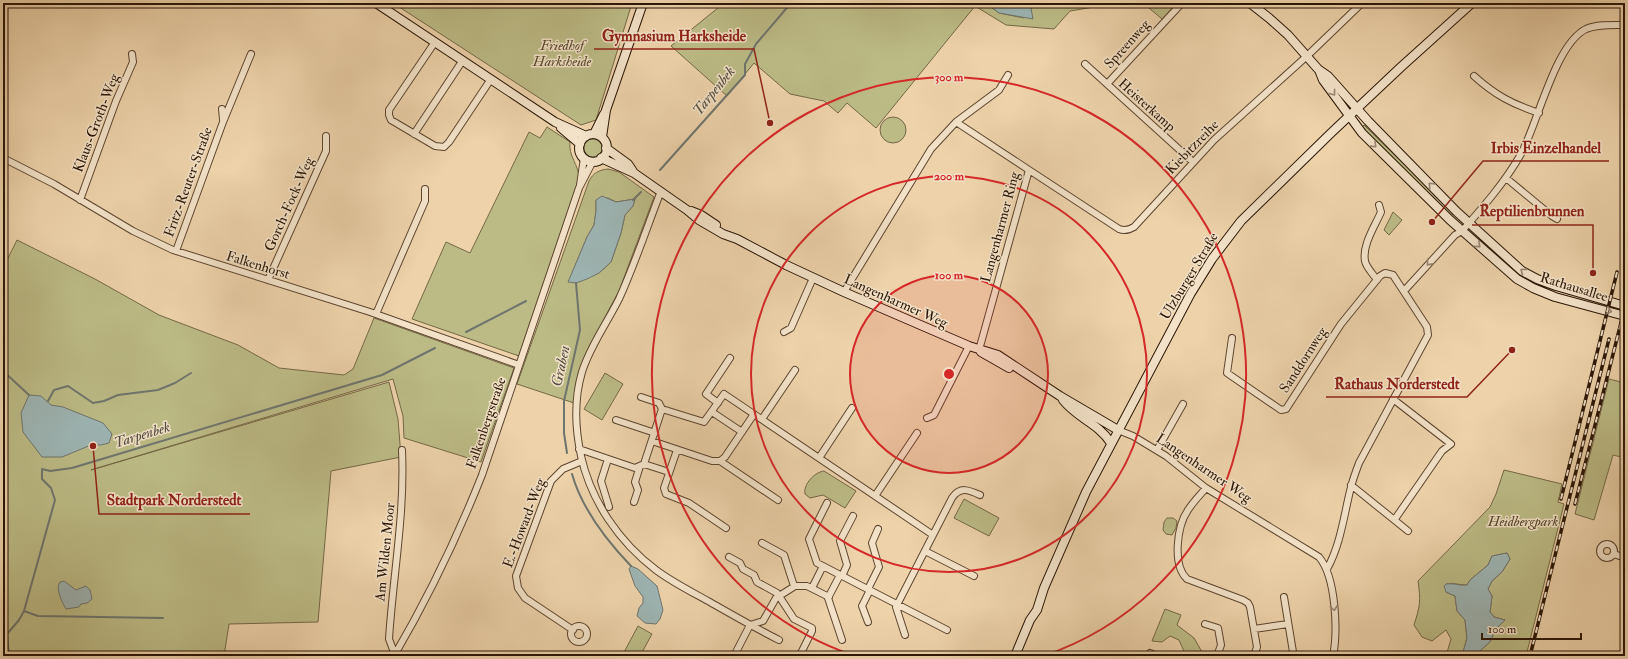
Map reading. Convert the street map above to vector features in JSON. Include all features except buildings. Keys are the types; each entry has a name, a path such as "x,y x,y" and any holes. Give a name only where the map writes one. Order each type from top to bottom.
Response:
{"main road":[{"path":"376,3 555,122 580,144 580,150 584,158 593,161 601,158 605,154 606,144 594,136 555,122"},
{"path":"580,144 594,136 606,110 643,3"},
{"path":"1250,3 1278,26 1318,69"},
{"name":"Ulzburger Straße","path":"1015,656 1030,620 1032,609 1044,588 1081,503 1111,443 1191,293 1218,250 1241,221 1357,108 1472,3"},
{"name":"Rathausallee","path":"1318,69 1328,76 1357,108 1469,223 1526,274 1556,286 1625,306"},
{"name":"Rathausallee","path":"1318,69 1323,80 1362,133 1462,231 1517,279 1533,288 1555,297 1625,316"},
{"name":"Langenharmer Weg","path":"606,148 628,164 634,172"},
{"name":"Langenharmer Weg","path":"601,158 634,172 687,210 701,215 726,230 737,239 813,278 969,346 979,350 986,350 998,355 1021,372 1118,430"},
{"name":"Langenharmer Weg","path":"1060,396 1070,409 1101,430 1111,443"}],"street":[{"name":"Spreenweg","path":"1107,84 1182,3"},
{"name":"Kiebitzreihe","path":"1029,170 1118,228 1125,230 1134,227 1214,140 1307,56 1362,3"},
{"path":"1404,291 1455,235 1462,231 1506,178 1522,152 1539,113 1552,76 1564,51 1574,39 1586,29 1593,27 1625,25"},
{"path":"435,42 389,112 391,120 437,147 443,147 447,145 491,79"},
{"name":"Klaus-Groth-Weg","path":"80,200 116,101 133,62 132,54"},
{"name":"Fritz-Reuter-Straße","path":"176,251 223,122 251,54"},
{"path":"414,134 463,60"},
{"name":"Heisterkamp","path":"1085,64 1193,162"},
{"path":"844,292 922,162 938,141 956,122 994,94 1008,75"},
{"path":"1474,76 1491,91 1502,98 1539,113"},
{"name":"Fritz-Reuter-Straße","path":"222,109 223,122"},
{"name":"Langenharmer Ring","path":"956,122 1029,170 979,350"},
{"name":"Gorch-Fock-Weg","path":"268,280 326,151 326,136"},
{"name":"Falkenhorst","path":"3,158 54,184 138,233 176,251 376,314 519,365"},
{"name":"Falkenbergstraße","path":"579,188 584,158"},
{"name":"Falkenbergstraße","path":"395,656 428,595 465,519 482,475 579,188 593,161"},
{"path":"1506,178 1557,219"},
{"path":"376,314 425,201 425,189"},
{"path":"661,191 624,288 589,354 582,371 576,407 576,425 582,461 594,493 605,515 637,554 666,577 779,640"},
{"path":"1333,656 1336,620 1327,569 1333,559 1338,543 1351,485 1359,463 1428,335 1427,327 1392,275 1385,273 1377,280 1365,262 1366,246 1381,212 1379,205"},
{"path":"784,332 791,328 813,278"},
{"name":"Sanddornweg","path":"1232,338 1227,373 1281,410 1286,409 1341,324 1377,280"},
{"path":"927,418 934,414 969,346"},
{"path":"718,403 706,394 730,358"},
{"path":"762,419 795,370"},
{"path":"662,409 703,422 724,394 933,535"},
{"path":"634,502 638,490 635,482 652,441 662,409 659,403 641,397"},
{"path":"1393,400 1452,444 1442,451 1395,519"},
{"path":"1157,450 1183,404"},
{"path":"818,458 852,408"},
{"path":"712,412 742,432"},
{"path":"720,461 754,414"},
{"path":"616,420 655,432"},
{"name":"Langenharmer Weg","path":"1118,430 1157,450 1206,488 1313,553 1327,569"},
{"path":"875,496 917,433"},
{"path":"652,441 712,461 720,461 778,500"},
{"path":"580,449 635,468 642,465 669,472"},
{"name":"Am Wilden Moor","path":"395,656 389,639 403,486 402,450"},
{"path":"677,450 664,488 667,495 688,502 726,528"},
{"path":"608,459 601,482 609,507"},
{"name":"E.-Howard-Weg","path":"573,630 525,598 518,588 516,576 551,481 563,469 582,461"},
{"path":"1351,485 1408,531"},
{"path":"1206,488 1188,510 1180,530 1178,563 1187,579 1247,602 1250,607 1257,647 1254,656"},
{"path":"905,635 896,607 933,535 955,494 966,490 980,495"},
{"path":"827,503 809,539 817,562 947,630"},
{"path":"829,597 847,565 840,541 853,516"},
{"path":"868,622 862,606 879,568 872,543 878,529"},
{"path":"762,543 784,555 794,586"},
{"path":"925,551 974,576"},
{"path":"1614,554 1625,558"},
{"path":"729,557 740,563 743,569 754,575 757,582 776,592 794,619 812,629 801,653"},
{"path":"812,588 823,566"},
{"path":"734,656 750,625 764,621 775,599 794,586 803,585 829,597 842,640"},
{"path":"1284,597 1292,656"},
{"path":"1205,624 1218,628 1221,644 1217,656"},
{"path":"1254,629 1288,624"},
{"path":"1150,653 1157,656"}],"green space":[{"name":"Friedhof Harksheide","path":"393,3 632,3 596,120 581,125"},
{"path":"724,3 986,3 999,13 1024,18 1031,10 1030,3 1118,3 1070,11 1054,29 1006,25 975,6 876,128 847,103 838,113 824,101 790,94 754,63 727,96 671,46"},
{"path":"1143,3 1177,3 1162,19"},
{"path":"893,117 902,121 906,130 902,139 893,143 884,139 880,130 884,121"},
{"path":"1364,125 1454,213 1451,216 1360,129"},
{"path":"547,127 570,142 572,156 579,173 579,178 519,356 412,319 446,242 470,253 529,132 540,138"},
{"path":"589,139 597,139 602,144 600,155 597,157 589,157 584,152 584,144"},
{"path":"608,169 619,172 654,197 619,291 589,347 574,403 517,384 589,181 594,174","holes":["608,198 616,202 635,199 633,206 625,215 621,233 611,262 599,273 569,281 587,237 594,225 596,200"]},
{"path":"1393,212 1402,220 1389,235 1384,230"},
{"path":"17,240 95,279 159,315 238,345 279,368 344,375 353,369 374,318 514,368 481,462 404,438 403,416 393,379 91,470 389,382 398,419 401,457 331,471 318,622 229,624 224,656 3,656 3,268"},
{"path":"605,373 623,384 602,420 584,409"},
{"path":"1609,379 1625,383 1625,458 1613,455 1594,520 1575,514"},
{"name":"Heidbergpark","path":"1504,470 1562,484 1558,502 1564,504 1526,656 1474,656 1490,642 1495,630 1505,620 1494,617 1490,612 1492,596 1488,589 1492,581 1502,572 1510,559 1507,553 1492,556 1488,565 1470,580 1467,585 1446,584 1446,592 1455,596 1457,611 1465,620 1467,638 1462,656 1446,656 1451,639 1446,630 1432,641 1422,637 1414,625 1418,613 1419,603 1418,581 1490,507"},
{"path":"824,471 856,491 845,508 823,495 810,498 805,494 806,486 810,479"},
{"path":"964,499 999,518 989,536 954,518"},
{"path":"1167,518 1173,518 1177,521 1176,528 1172,535 1166,534 1163,530 1164,522"},
{"path":"1165,609 1181,615 1177,625 1194,638 1202,652 1199,656 1186,656 1179,640 1170,636 1162,642 1152,641"},
{"path":"638,626 652,634 640,656 622,656"}],"water":[{"path":"986,3 1030,3 1033,19 999,13"},
{"path":"602,196 616,202 635,199 633,206 625,215 621,233 611,262 599,273 587,279 576,283 568,282 587,237 594,225 596,200"},
{"path":"29,395 41,396 51,405 63,407 103,423 112,434 109,443 91,445 62,457 42,457 23,432 21,413"},
{"path":"1507,553 1510,559 1502,572 1492,581 1488,589 1492,596 1490,612 1494,617 1505,620 1495,630 1490,642 1474,656 1462,656 1467,638 1465,620 1457,611 1455,596 1446,592 1444,586 1446,584 1467,585 1470,580 1488,565 1492,556"},
{"path":"631,566 638,569 657,586 663,610 660,619 656,624 645,623 637,616 639,608 643,603 643,597 635,586 629,569"},
{"path":"64,581 76,590 86,586 90,590 92,599 87,603 81,604 79,607 66,609 58,588 60,582"}],"waterway":[{"name":"Tarpenbek","path":"660,170 745,75 745,64 756,44 791,3"},
{"name":"Tarpenbek","path":"633,200 641,192"},
{"name":"Graben","path":"567,453 564,433 564,401 580,330 576,283"},
{"name":"Tarpenbek","path":"466,332 526,301"},
{"name":"Tarpenbek","path":"9,656 7,634 19,620 24,611 55,500 51,488 42,479 42,469 50,471 72,468 382,375 435,348"},
{"path":"3,371 29,395"},
{"path":"48,401 54,390 68,386 93,403 104,401 118,395 158,390 175,383 191,373"},
{"name":"Graben","path":"572,474 576,487 588,512 604,535 631,566"},
{"path":"24,611 38,616 163,618"}],"railway":[{"path":"1561,499 1617,272"},
{"path":"1575,504 1625,307"},
{"path":"1530,656 1609,339"}],"place":[{"name":"Gymnasium Harksheide","path":"770,123"},
{"name":"Irbis Einzelhandel","path":"1432,222"},
{"name":"Reptilienbrunnen","path":"1593,273"},
{"name":"Rathaus Norderstedt","path":"1512,350"},
{"name":"Stadtpark Norderstedt","path":"93,446"}]}
